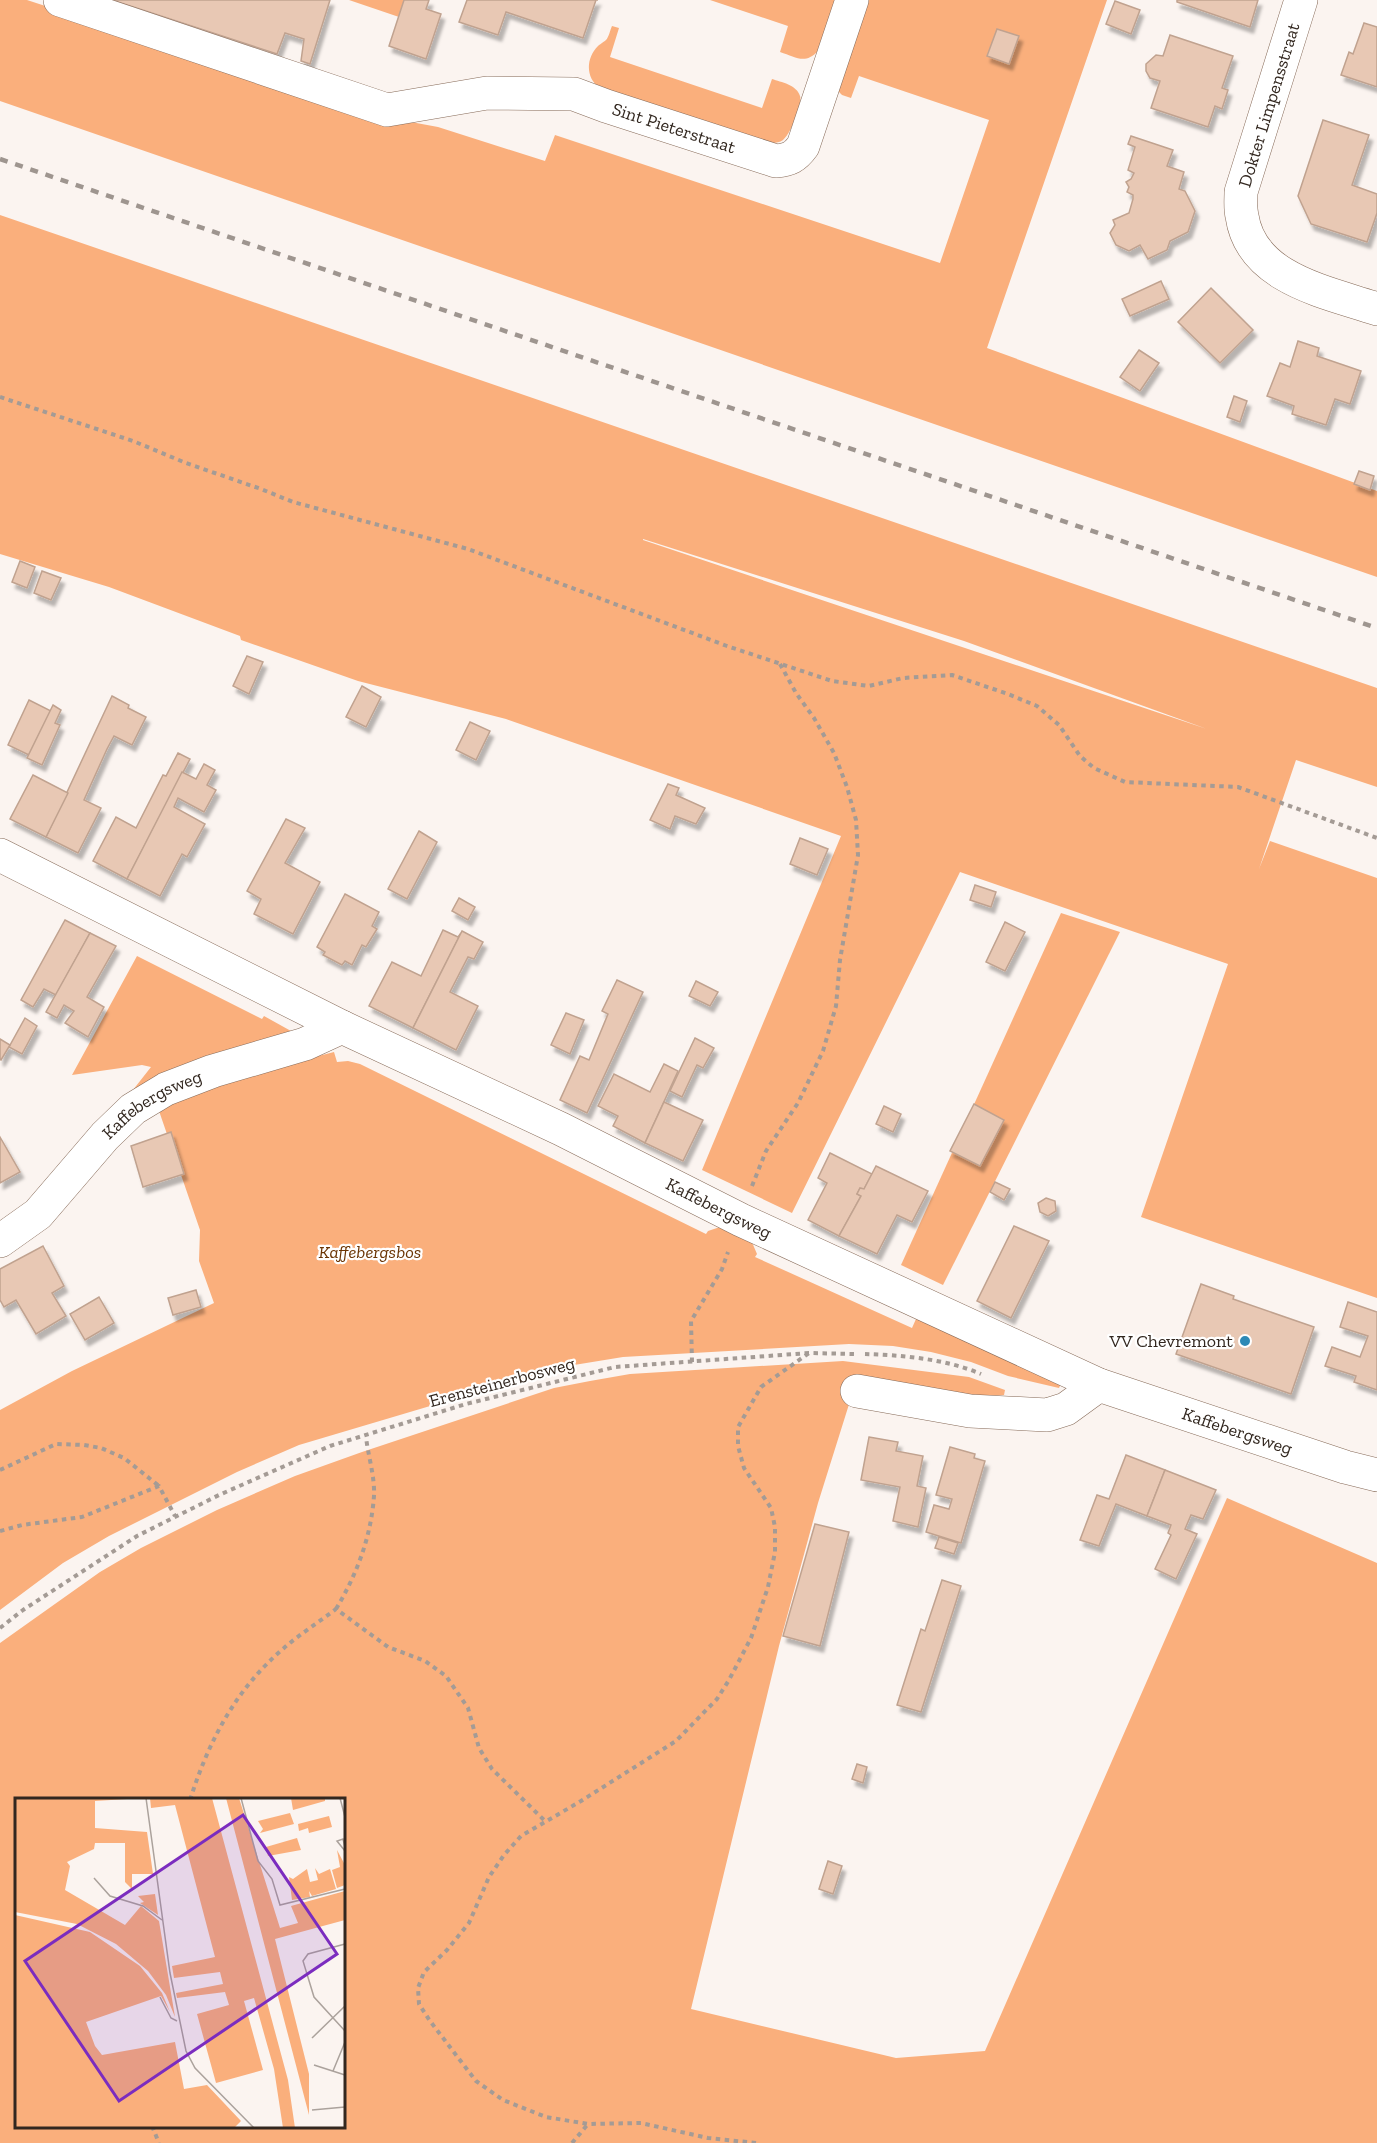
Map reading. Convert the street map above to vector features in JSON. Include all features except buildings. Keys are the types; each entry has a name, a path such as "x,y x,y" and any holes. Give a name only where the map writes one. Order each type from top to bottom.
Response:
{"street":[{"name":"Sint Pieterstraat","path":"60,0 387,110 487,93 574,94 776,161 787,160 796,155 803,146 852,0"},
{"name":"Dokter Limpensstraat","path":"1301,0 1241,192 1242,217 1251,242 1269,264 1296,282 1377,309"},
{"name":"Kaffebergsweg","path":"0,855 342,1027 561,1128 741,1220 1099,1385 1345,1467 1377,1475"},
{"name":"Kaffebergsweg","path":"0,1241 38,1214 105,1136 134,1109 175,1086 213,1071 305,1044 342,1027"},
{"path":"857,1391 970,1411 1047,1415 1066,1409 1099,1385"}],"path":[{"path":"0,397 133,441 293,502 468,549 832,681 869,686 903,678 952,675 1038,706 1059,725 1080,756 1094,768 1125,782 1238,787 1377,838"},
{"path":"692,1362 691,1321 722,1269 766,1151 798,1103 823,1051 836,1006 840,960 858,855 856,820 848,787 814,718 796,693 780,664"},
{"path":"756,2143 708,2138 641,2123 588,2124 546,2117 502,2100 476,2082 419,2004 418,1988 424,1971 447,1950 469,1923 489,1877 504,1854 521,1836 676,1741 717,1699 729,1680 751,1638 768,1587 775,1552 775,1527 771,1508 744,1468 738,1446 738,1427 761,1387 809,1353"},
{"name":"Erensteinerbosweg","path":"0,1628 137,1536 330,1446 366,1437 466,1404 584,1373 646,1363 692,1362 809,1353 883,1354 955,1366 986,1377"},
{"path":"191,1798 215,1734 246,1688 284,1648 336,1609 349,1587 365,1552 374,1495 366,1437"},
{"path":"0,1470 56,1444 102,1448 124,1458 159,1486 176,1516"},
{"path":"0,1531 22,1525 82,1517 159,1486"},
{"path":"336,1609 388,1647 425,1661 446,1676 468,1708 479,1748 492,1769 546,1822"},
{"path":"572,2143 588,2124"},
{"path":"152,2128 159,2143"}],"green space":[{"path":"0,0 27,0 384,117 438,127 545,161 555,135 940,263 989,120 859,76 851,98 842,95 838,91 868,0 1107,0 987,348 1377,491 1377,577 0,101"},
{"path":"349,0 404,0 399,17"},
{"path":"710,0 835,0 818,51 804,59 780,52 788,26"},
{"path":"612,26 619,28 610,57 762,108 772,79 796,89 800,96 798,112 786,137 774,143 764,142 600,88 592,79 589,62 594,51 607,39"},
{"path":"0,215 1377,688 1377,787 1296,760 1259,869 1270,841 1377,878 1377,1298 1141,1217 1228,964 960,872 792,1213 702,1170 841,836 506,719 358,681 241,640 240,636 109,587 0,554","holes":["643,539 964,641 1207,729"]},
{"path":"1061,913 1120,932 943,1285 901,1265"},
{"path":"137,956 262,1019 264,1016 291,1031 287,1035 129,1095 151,1067 142,1065 72,1075"},
{"name":"Kaffebergsbos","path":"334,1052 337,1062 348,1061 360,1064 706,1234 708,1231 723,1226 751,1240 757,1254 755,1257 912,1328 916,1319 1062,1381 1059,1388 1008,1376 971,1362 893,1346 849,1344 623,1357 574,1365 299,1445 237,1472 109,1536 63,1563 0,1610 0,1410 72,1371 214,1303 199,1261 200,1230 158,1108 218,1082"},
{"path":"843,1361 969,1377 1005,1390 1004,1395 961,1398 856,1382 818,1503 779,1646 691,2009 896,2058 985,2051 1227,1498 1377,1563 1377,2143 0,2143 0,1643 100,1572 141,1548 217,1510 295,1476 554,1388 630,1374"}],"railway":[{"path":"0,159 1377,628"}],"place":[{"name":"VV Chevremont","path":"1245,1341"}]}
